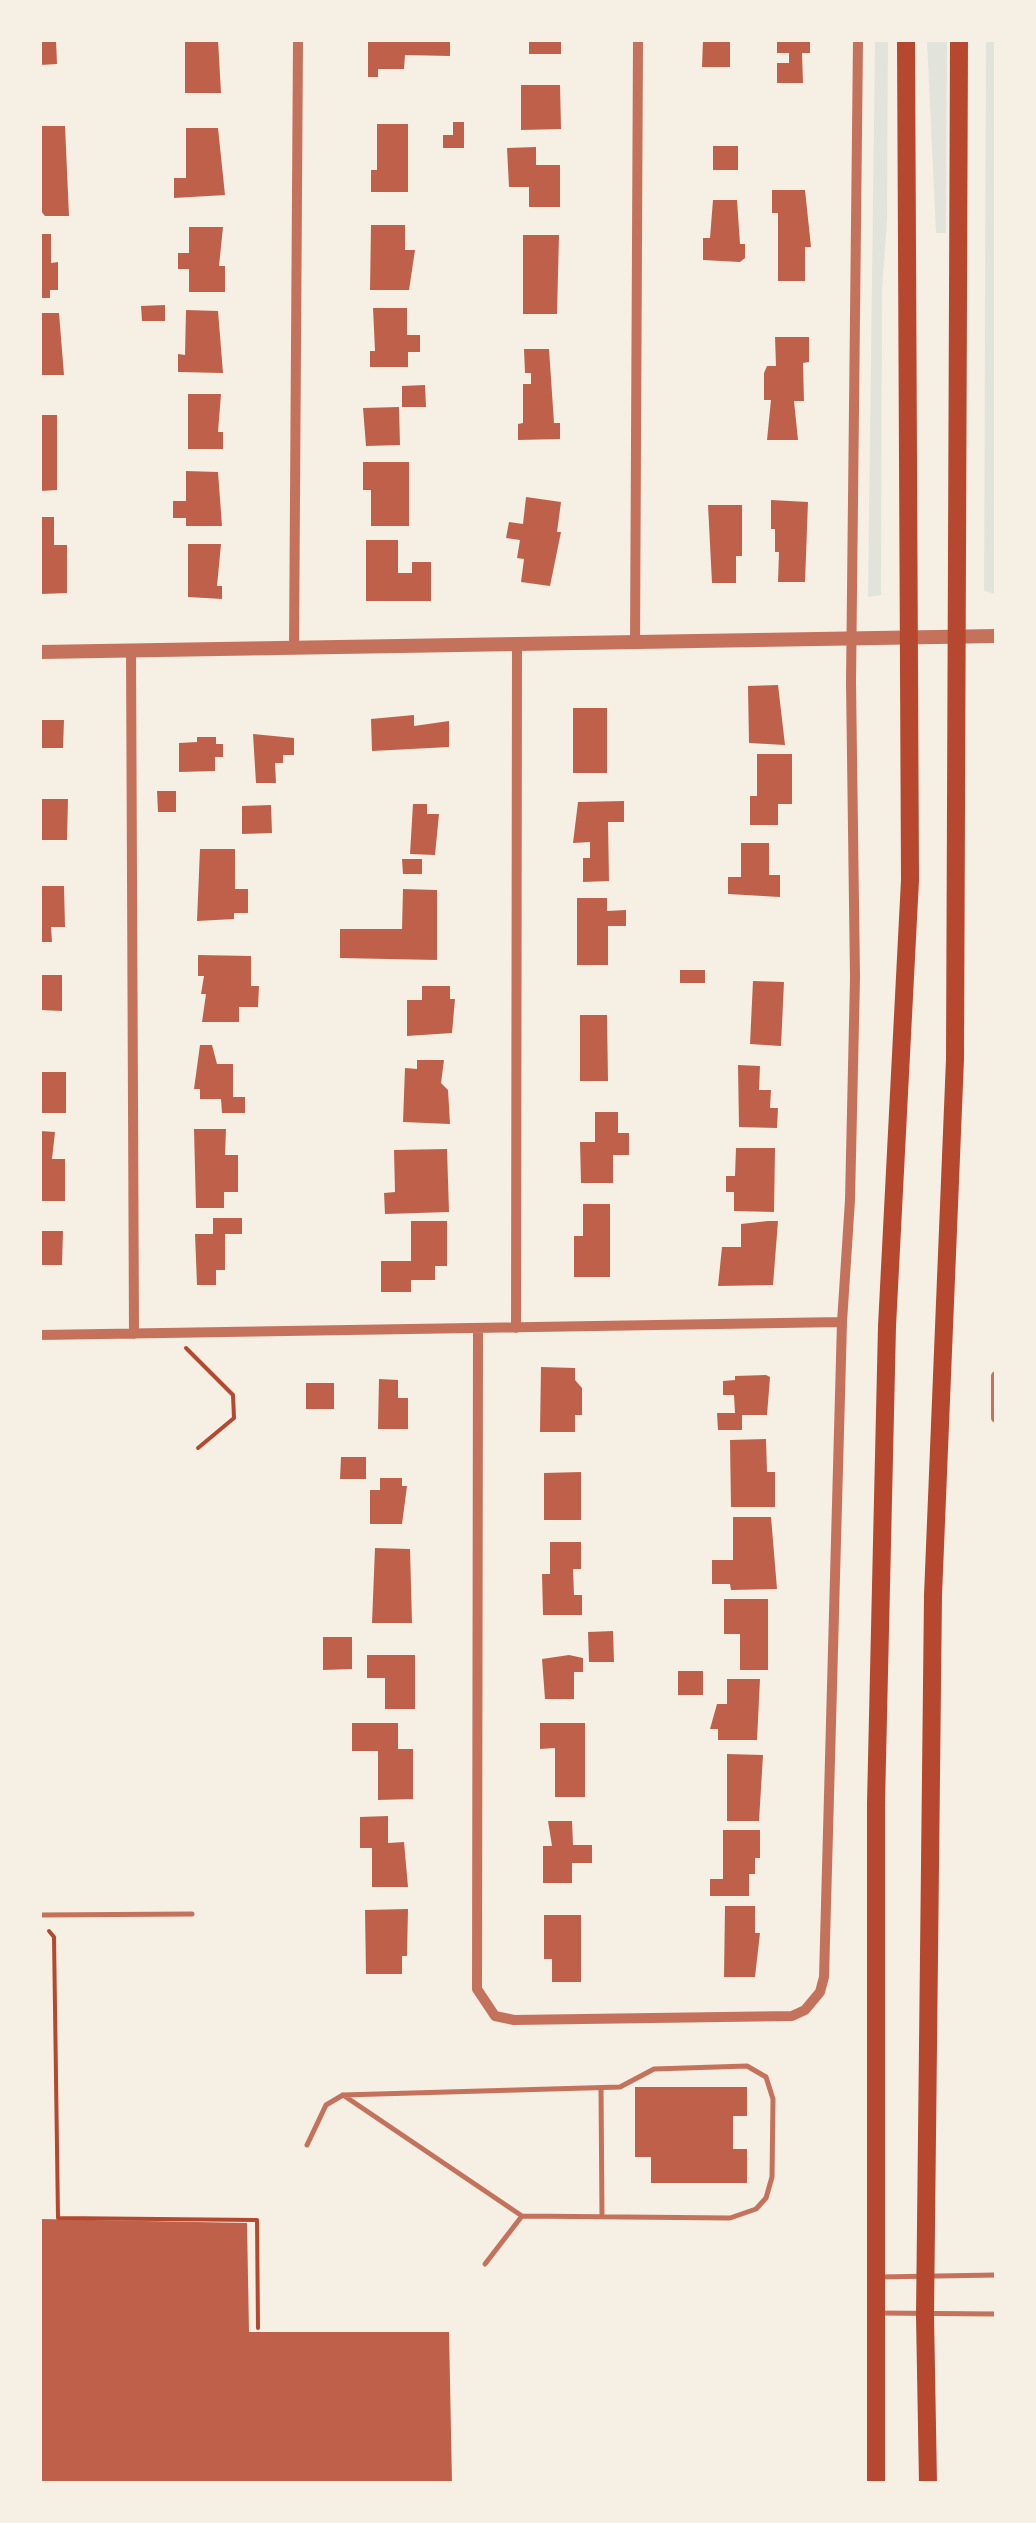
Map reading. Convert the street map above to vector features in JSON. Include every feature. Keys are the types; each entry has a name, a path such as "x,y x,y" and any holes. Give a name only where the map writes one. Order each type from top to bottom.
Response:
{"main road":[{"path":"876,2483 876,1802 887,1326 910,880 906,40"},
{"path":"928,2483 933,1595 955,1059 959,40"}],"street":[{"path":"294,648 298,40"},
{"path":"635,642 638,40"},
{"path":"478,1328 475,1970 483,2002 495,2016 514,2020 792,2016 814,2003 824,1977 842,1322 850,1200 855,978 852,638 858,40"},
{"path":"40,652 996,636"},
{"path":"516,1328 517,643"},
{"path":"132,650 134,1334"},
{"path":"40,1336 842,1322"},
{"path":"996,1376 996,1418"}],"lane":[{"path":"40,1915 192,1914"},
{"path":"307,2145 326,2105 343,2095 620,2088 654,2069 747,2066 766,2077 773,2099 772,2177 766,2198 748,2214 730,2218 522,2216 343,2095"},
{"path":"601,2088 602,2217"},
{"path":"485,2264 522,2216"},
{"path":"877,2278 996,2275"},
{"path":"875,2312 996,2314"}],"path":[{"path":"171,1333 233,1395 234,1418 198,1448"},
{"path":"40,1930 48,1930 54,1937 58,2218 257,2220 258,2328"}],"shaded area":[{"path":"875,40 888,40 887,220 882,290 881,595 868,597"},
{"path":"927,40 947,40 946,233 936,233"},
{"path":"986,40 996,40 996,594 984,591"}],"building":[{"path":"40,40 56,40 57,64 40,65"},
{"path":"185,40 218,40 221,93 185,93"},
{"path":"368,40 450,40 450,56 405,55 404,69 378,69 378,77 368,77"},
{"path":"529,40 561,40 561,54 529,54"},
{"path":"703,40 730,40 730,67 702,67"},
{"path":"777,40 810,40 810,53 802,53 803,83 777,83 777,63 789,63 789,53 777,53"},
{"path":"521,85 560,85 561,129 521,130"},
{"path":"453,122 464,122 464,148 443,148 443,135 453,135"},
{"path":"377,124 408,124 408,192 371,192 371,170 377,170"},
{"path":"40,126 65,126 69,216 45,216 40,210"},
{"path":"186,128 218,128 225,195 174,198 174,178 186,178"},
{"path":"713,146 738,146 738,170 713,170"},
{"path":"536,147 536,165 560,165 560,207 529,207 529,187 509,187 507,148"},
{"path":"772,190 805,190 811,247 805,247 805,281 778,281 778,213 772,213"},
{"path":"713,200 737,200 740,244 745,244 745,258 740,262 703,260 703,238 710,238"},
{"path":"371,225 405,225 405,250 415,250 409,290 370,290"},
{"path":"189,227 223,227 219,266 225,266 225,292 189,292 189,269 178,269 178,253 189,253"},
{"path":"40,234 51,234 51,263 58,262 58,290 50,290 50,298 40,298"},
{"path":"523,235 559,235 557,314 523,314"},
{"path":"165,305 165,321 142,321 141,306"},
{"path":"373,308 407,308 407,335 420,335 420,352 408,352 408,367 370,367 370,351 375,351"},
{"path":"186,310 218,311 223,373 178,372 178,354 185,355"},
{"path":"40,313 59,313 64,375 40,375"},
{"path":"775,337 809,337 809,362 803,363 804,401 794,401 798,440 767,440 771,400 764,400 764,373 767,366 776,366"},
{"path":"524,349 549,349 554,423 560,423 560,439 518,440 518,424 523,423 523,384 531,384 531,373 525,373"},
{"path":"425,385 426,407 402,407 402,386"},
{"path":"188,394 221,394 218,432 223,432 223,449 188,449"},
{"path":"399,407 400,445 366,446 363,408"},
{"path":"40,415 57,415 57,490 40,491"},
{"path":"363,462 409,462 409,526 371,526 371,490 363,490"},
{"path":"186,471 218,472 222,526 186,526 186,518 173,518 173,501 186,501"},
{"path":"526,497 561,502 557,532 561,532 550,586 521,582 524,559 517,558 520,540 506,538 509,522 523,524"},
{"path":"771,500 808,502 805,582 778,582 779,552 775,552 775,529 771,529"},
{"path":"708,505 742,505 742,556 736,556 736,583 712,583"},
{"path":"40,517 54,517 54,545 67,545 67,593 41,594"},
{"path":"366,540 398,540 398,573 412,573 412,562 431,562 431,601 366,601"},
{"path":"188,544 221,544 217,586 222,586 222,599 188,597"},
{"path":"778,685 785,745 749,743 748,686"},
{"path":"573,708 607,708 607,773 573,773"},
{"path":"414,715 414,726 449,721 449,747 372,751 371,719"},
{"path":"40,720 64,720 63,748 40,748"},
{"path":"253,734 294,738 294,755 283,755 283,763 275,763 276,783 256,783"},
{"path":"197,737 216,737 216,744 223,744 223,757 215,757 215,771 179,772 179,743 197,742"},
{"path":"757,754 792,754 792,804 778,804 778,825 750,825 750,796 757,796"},
{"path":"157,791 176,791 176,812 158,812"},
{"path":"40,799 68,799 67,840 40,840"},
{"path":"624,801 624,822 608,822 609,881 583,882 583,858 590,858 590,842 573,843 578,802"},
{"path":"413,804 427,804 427,814 439,814 435,855 410,854"},
{"path":"271,805 272,833 242,834 242,806"},
{"path":"741,843 769,843 769,875 780,875 780,897 728,894 728,877 741,877"},
{"path":"200,849 235,849 235,889 248,889 248,913 234,913 234,919 197,921"},
{"path":"402,859 422,859 422,874 403,874"},
{"path":"40,886 64,886 65,927 51,927 52,942 40,942"},
{"path":"403,889 437,890 437,960 340,958 340,929 402,929"},
{"path":"577,898 607,898 607,911 626,910 626,926 608,926 608,965 577,965"},
{"path":"198,955 251,956 251,986 259,986 258,1007 239,1007 239,1022 202,1022 206,994 201,994 204,976 198,976"},
{"path":"680,970 705,970 705,983 680,983"},
{"path":"40,975 62,975 62,1011 40,1010"},
{"path":"753,981 784,982 781,1046 750,1044"},
{"path":"422,986 450,986 450,999 455,999 452,1033 407,1036 407,1000 422,1000"},
{"path":"580,1015 607,1015 608,1081 580,1081"},
{"path":"200,1045 212,1045 217,1064 233,1064 233,1097 245,1097 245,1113 222,1113 221,1099 200,1099 200,1089 194,1089"},
{"path":"417,1060 444,1060 441,1083 448,1090 450,1124 403,1122 405,1068 417,1069"},
{"path":"738,1065 760,1066 759,1090 771,1090 770,1108 778,1108 777,1128 739,1127"},
{"path":"40,1072 66,1072 66,1113 40,1113"},
{"path":"595,1112 618,1112 618,1133 629,1133 629,1155 613,1155 613,1183 581,1183 580,1142 595,1142"},
{"path":"194,1129 226,1129 225,1155 238,1155 238,1192 224,1192 224,1208 196,1208"},
{"path":"40,1131 55,1132 52,1159 65,1159 65,1201 40,1201"},
{"path":"736,1148 775,1148 774,1212 734,1211 734,1192 726,1192 726,1176 735,1176"},
{"path":"447,1149 449,1212 385,1214 384,1193 395,1192 394,1150"},
{"path":"583,1204 610,1204 610,1277 574,1277 574,1236 583,1236"},
{"path":"213,1218 242,1218 242,1234 225,1234 225,1270 216,1270 216,1285 197,1285 195,1234 213,1234"},
{"path":"411,1221 447,1221 447,1266 435,1266 435,1280 411,1280 411,1292 381,1292 381,1261 411,1261"},
{"path":"778,1221 773,1285 718,1286 722,1247 741,1247 741,1224"},
{"path":"40,1231 63,1231 62,1265 40,1265"},
{"path":"541,1367 575,1368 575,1380 582,1388 582,1415 575,1415 575,1432 540,1432"},
{"path":"735,1376 770,1377 767,1415 742,1415 742,1430 718,1430 717,1413 735,1413 734,1395 723,1395 723,1381 735,1380"},
{"path":"379,1379 398,1380 398,1398 408,1398 408,1429 378,1429"},
{"path":"306,1383 334,1383 334,1409 306,1409"},
{"path":"766,1439 767,1472 775,1472 775,1507 731,1507 730,1440"},
{"path":"341,1457 366,1457 366,1479 340,1479"},
{"path":"581,1472 581,1520 544,1520 544,1473"},
{"path":"380,1478 402,1478 402,1486 407,1486 402,1524 370,1524 370,1490 380,1490"},
{"path":"733,1517 771,1517 777,1589 731,1590 730,1584 712,1584 712,1560 733,1560"},
{"path":"550,1542 581,1542 581,1569 573,1569 574,1595 582,1595 582,1615 543,1615 542,1574 550,1574"},
{"path":"375,1548 410,1549 412,1623 372,1623"},
{"path":"724,1599 768,1599 768,1670 740,1670 740,1634 724,1634"},
{"path":"613,1631 614,1662 589,1662 588,1632"},
{"path":"323,1637 352,1637 352,1669 323,1670"},
{"path":"367,1655 415,1655 415,1709 385,1709 385,1678 367,1678"},
{"path":"569,1655 583,1658 583,1672 574,1672 574,1699 545,1699 542,1659"},
{"path":"678,1671 703,1671 703,1695 678,1695"},
{"path":"727,1679 760,1679 757,1740 718,1740 718,1729 710,1729 717,1704 727,1704"},
{"path":"352,1723 398,1723 398,1749 413,1749 413,1799 378,1800 378,1751 352,1751"},
{"path":"540,1723 585,1723 585,1797 555,1797 555,1748 540,1749"},
{"path":"727,1754 763,1755 759,1821 727,1821"},
{"path":"388,1816 388,1843 404,1842 408,1887 372,1887 372,1848 360,1848 360,1817"},
{"path":"548,1821 572,1821 573,1845 592,1845 592,1863 572,1863 572,1883 543,1883 543,1846 552,1846"},
{"path":"723,1830 760,1830 760,1858 755,1858 755,1874 749,1874 749,1896 710,1896 710,1879 723,1879"},
{"path":"725,1906 755,1906 755,1933 760,1933 755,1977 724,1977"},
{"path":"408,1909 407,1956 402,1956 402,1974 366,1974 365,1910"},
{"path":"544,1915 581,1915 581,1982 552,1982 552,1959 544,1959"},
{"path":"635,2087 747,2087 747,2116 733,2116 733,2149 747,2149 747,2183 651,2183 651,2157 635,2157"},
{"path":"40,2219 247,2223 249,2332 449,2332 452,2483 40,2483"}]}
